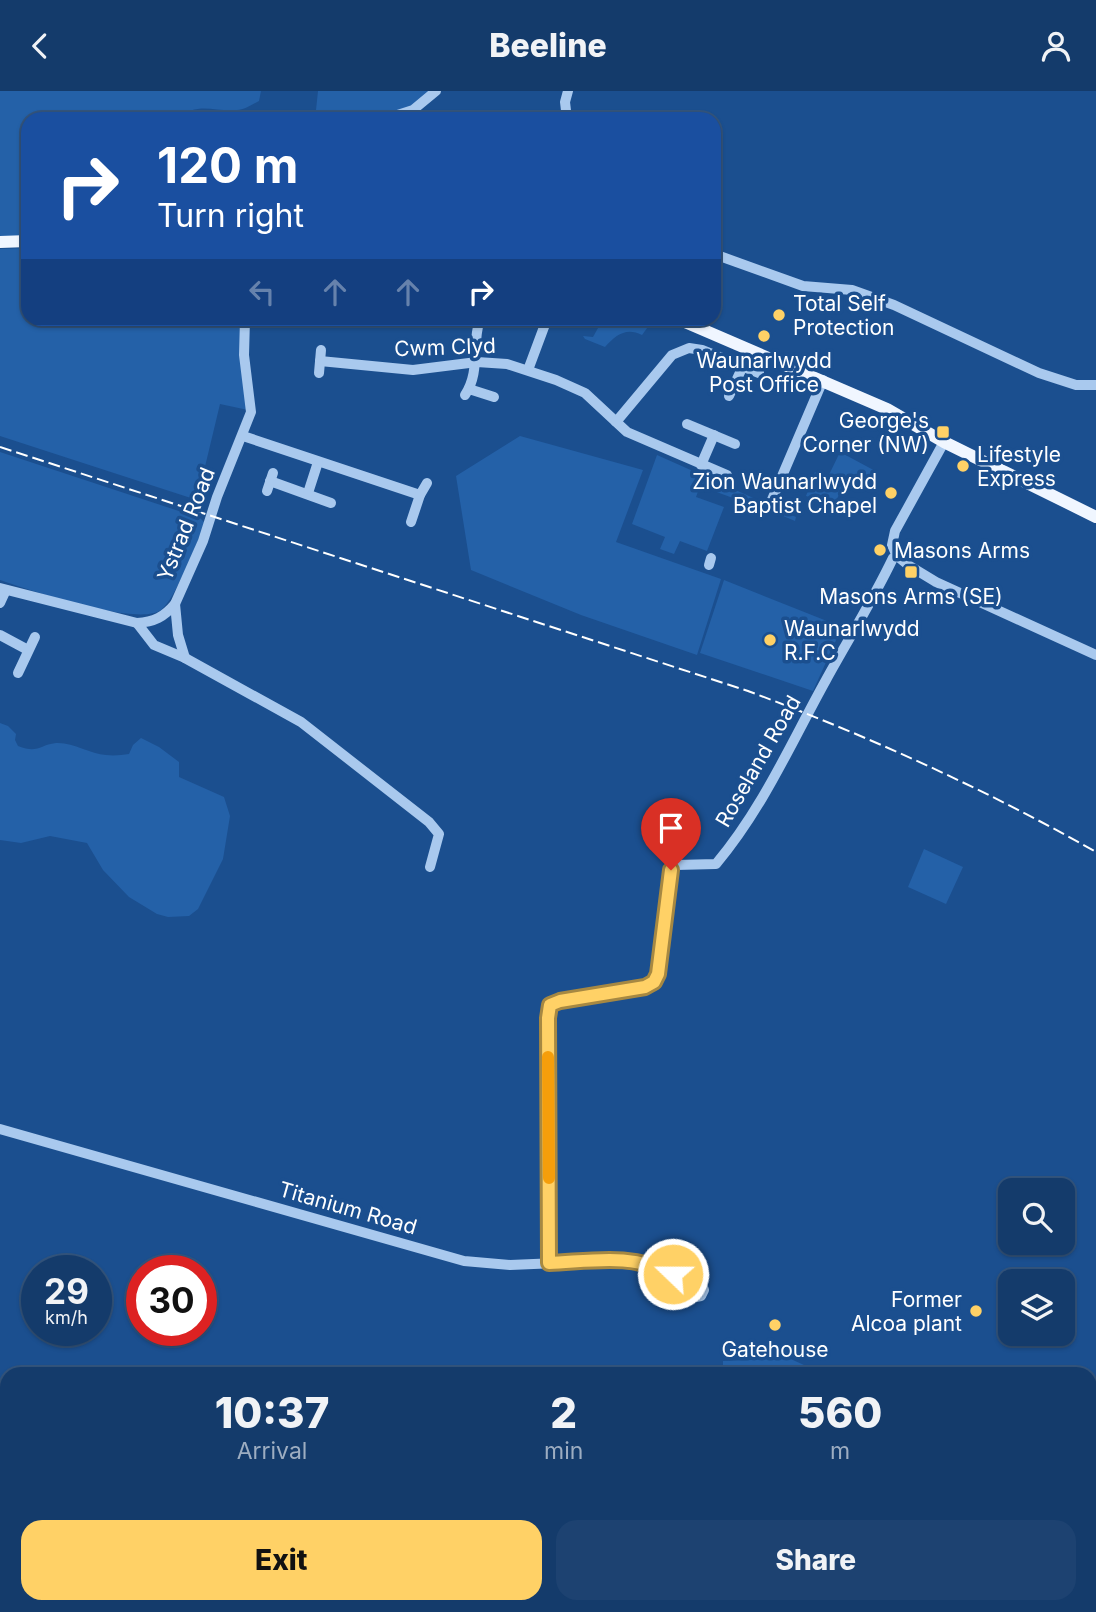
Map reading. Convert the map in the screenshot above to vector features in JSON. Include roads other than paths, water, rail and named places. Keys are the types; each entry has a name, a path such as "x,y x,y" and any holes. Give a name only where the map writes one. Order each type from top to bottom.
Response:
{"main road":[{"path":"0,242 21,241"},
{"path":"695,326 887,409 944,442 1096,517"}],"street":[{"path":"407,112 436,91"},
{"path":"566,112 568,91"},
{"path":"721,257 803,286 852,290 894,305 1039,373 1076,384 1096,385"},
{"name":"Ystrad Road","path":"137,623 163,616 175,604 203,541 217,497 243,436 251,412 244,355 245,326"},
{"path":"478,326 474,347 477,362 467,392 494,397"},
{"path":"528,370 544,326"},
{"path":"616,422 672,355 689,348 702,350 759,373"},
{"name":"Cwm Clyd","path":"319,373 320,356 413,370 477,362 507,363 585,393 627,432 727,475"},
{"path":"729,396 743,366"},
{"path":"776,497 823,380"},
{"path":"687,424 735,445"},
{"path":"701,465 714,435"},
{"path":"243,436 420,495"},
{"path":"944,442 895,531 892,545 897,556 936,582 1096,655"},
{"path":"308,493 318,462"},
{"path":"270,482 331,503"},
{"path":"411,522 427,483"},
{"name":"Roseland Road","path":"549,1263 550,1005 645,987 654,982 658,974 671,870 676,865 716,864 739,837 773,783 893,558 897,556"},
{"path":"0,603 3,589 137,623 154,645 185,658 302,722 429,822 439,834 430,867"},
{"path":"175,604 178,635 185,658"},
{"path":"0,635 28,650"},
{"path":"18,673 35,636"},
{"name":"Titanium Road","path":"0,1129 464,1261 510,1265 638,1261 655,1265 690,1283"}],"railway":[{"path":"0,447 748,691 925,765 1096,852"}],"place":[{"name":"Total Self Protection","path":"779,315"},
{"name":"Waunarlwydd Post Office","path":"764,336"},
{"name":"George's Corner (NW)","path":"943,432"},
{"name":"Lifestyle Express","path":"963,466"},
{"name":"Zion Waunarlwydd Baptist Chapel","path":"891,493"},
{"name":"Masons Arms","path":"880,550"},
{"name":"Masons Arms (SE)","path":"911,572"},
{"name":"Waunarlwydd R.F.C","path":"770,640"},
{"name":"Former Alcoa plant","path":"976,1311"},
{"name":"Gatehouse","path":"775,1325"}]}
